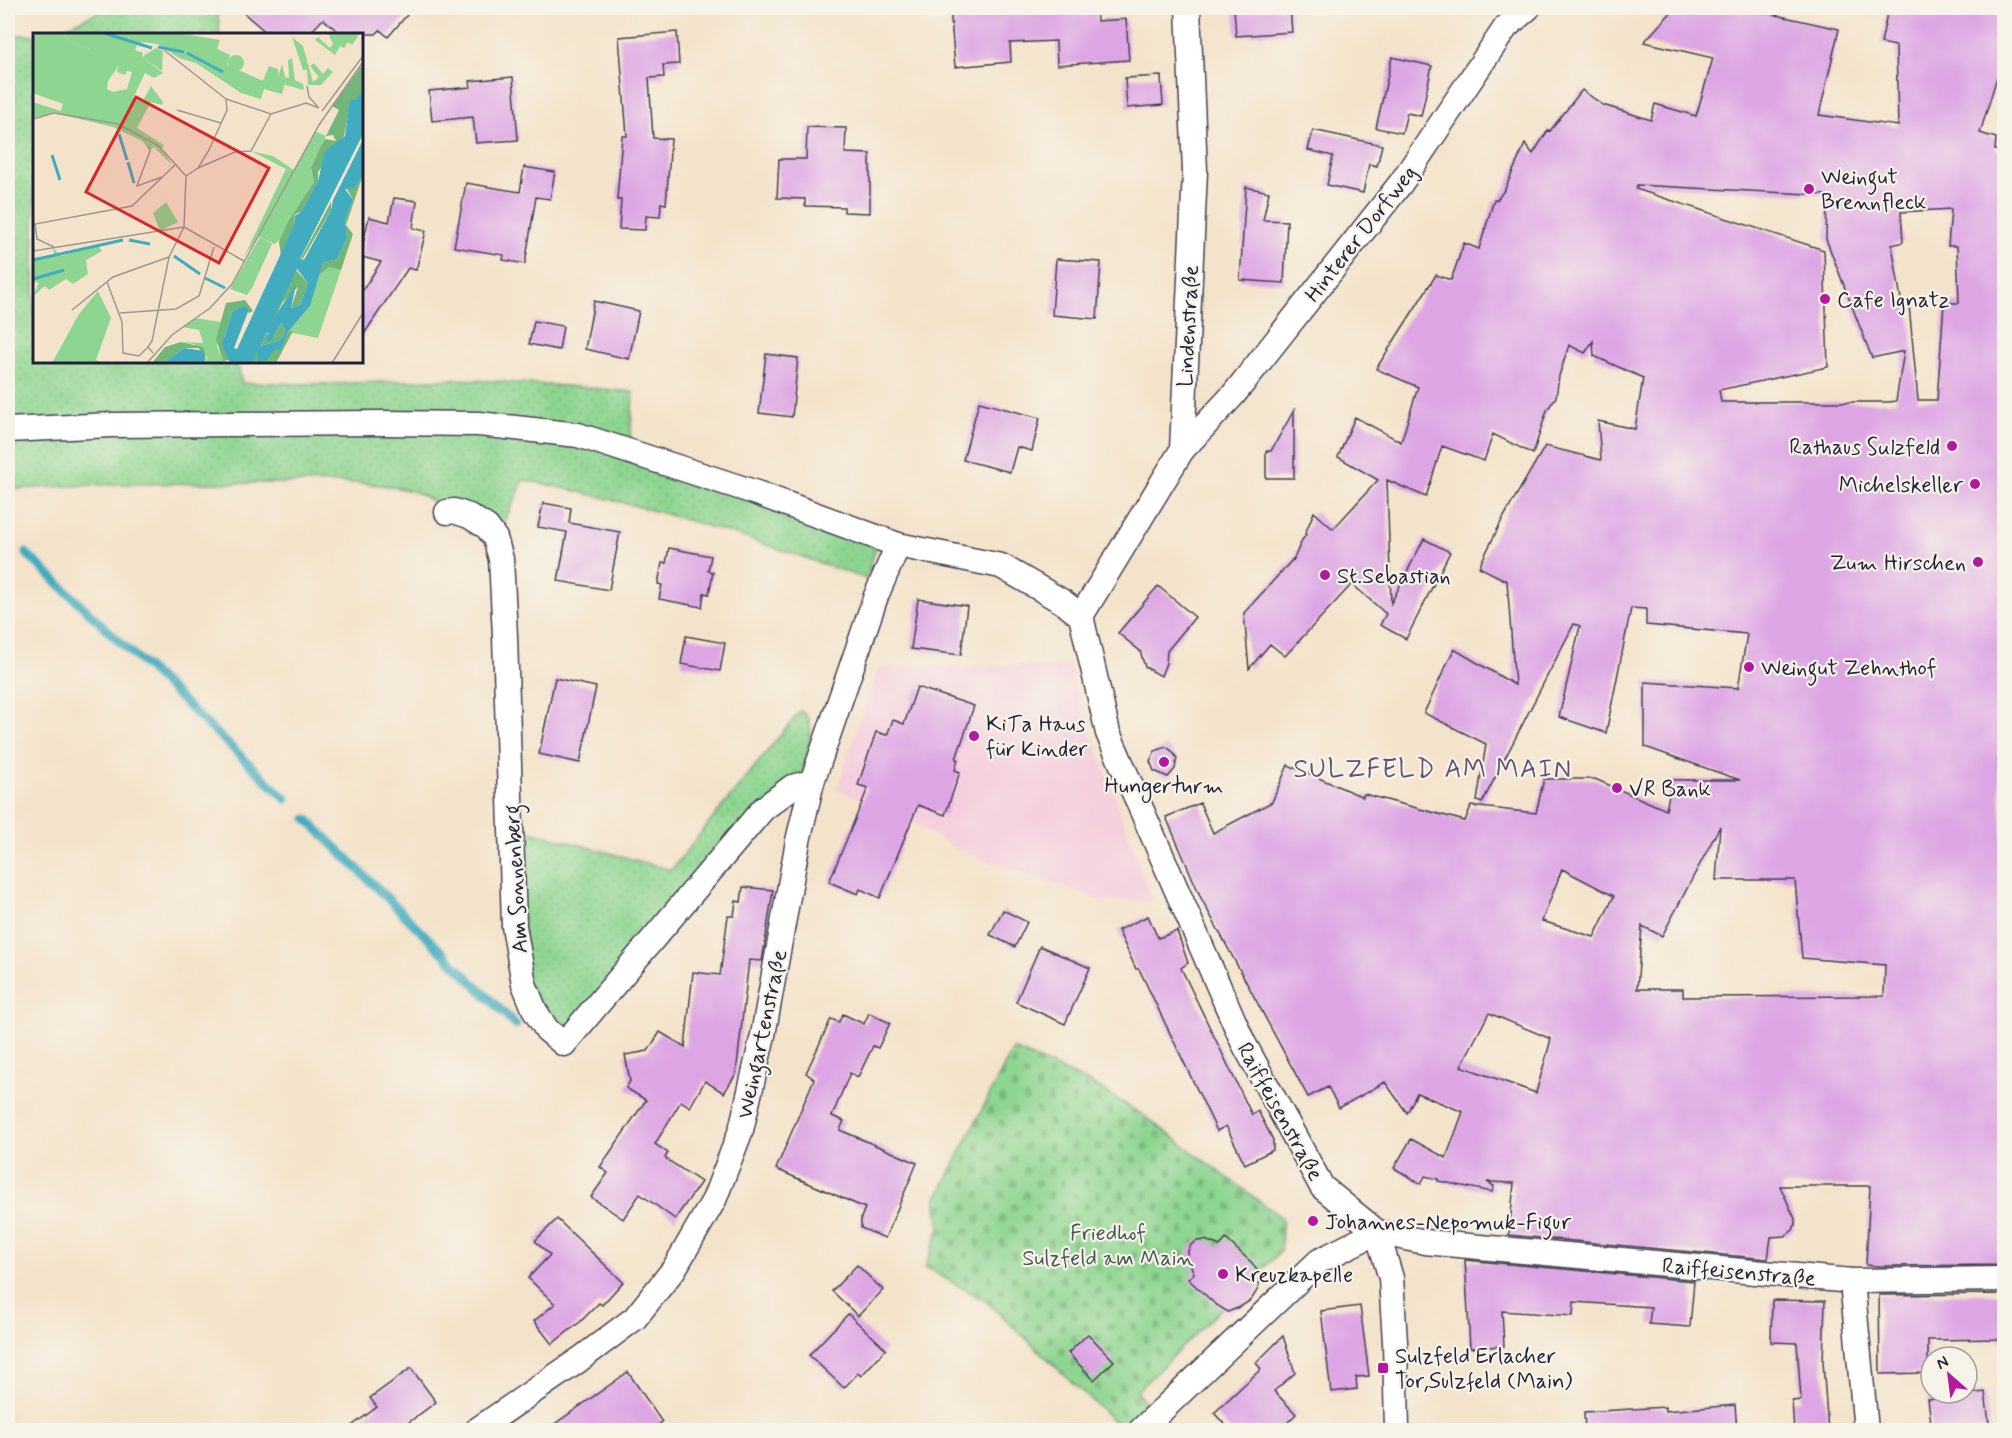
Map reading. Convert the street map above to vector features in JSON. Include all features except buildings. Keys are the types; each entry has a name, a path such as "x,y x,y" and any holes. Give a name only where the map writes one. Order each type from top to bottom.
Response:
{"street":[{"name":"Lindenstraße","path":"1081,616 1182,450 1194,171 1188,8"},
{"name":"Hinterer Dorfweg","path":"1182,450 1234,394 1401,183 1506,27 1528,8"},
{"path":"8,430 111,425 479,423 578,435 765,496 898,545 1001,566 1063,602 1081,616"},
{"name":"Am Sonnenberg","path":"447,512 454,511 469,516 487,527 495,538 501,559 514,926 524,984 535,1011 547,1030 564,1044 763,809 792,787 812,782"},
{"name":"Weingartenstraße","path":"477,1431 635,1318 674,1269 714,1200 741,1130 758,1056 798,842 812,782 868,617 898,545"},
{"name":"Raiffeisenstraße","path":"1081,616 1108,733 1243,1042 1322,1187 1377,1232 1425,1242 1852,1281 2004,1278"},
{"path":"1141,1431 1319,1261 1377,1232 1391,1278 1397,1431"},
{"path":"1852,1281 1866,1431"}],"shaded area":[{"name":"KiTa Haus für Kinder","path":"1070,665 1073,682 1152,901 1105,901 956,849 893,809 836,790 878,667"}],"green space":[{"path":"106,8 217,8 220,33 42,33 81,20"},
{"path":"8,35 33,35 33,363 211,363 238,366 242,383 328,384 457,379 633,392 630,447 878,541 866,579 697,523 568,489 524,480 497,537 460,519 421,495 401,489 365,484 326,482 140,484 8,490"},
{"path":"800,711 810,723 811,732 801,779 563,1038 527,983 516,827 671,870"},
{"name":"Friedhof Sulzfeld am Main","path":"1013,1049 1091,1083 1143,1115 1282,1218 1281,1251 1136,1392 1150,1407 1126,1430 1123,1430 987,1302 925,1267 940,1228 936,1200"}],"waterway":[{"path":"26,553 286,799"},
{"path":"307,819 516,1025"}],"place":[{"name":"Weingut Brennfleck","path":"1809,189"},
{"name":"Cafe Ignatz","path":"1825,299"},
{"name":"Rathaus Sulzfeld","path":"1952,446"},
{"name":"Michelskeller","path":"1975,484"},
{"name":"Zum Hirschen","path":"1978,562"},
{"name":"St.Sebastian","path":"1325,575"},
{"name":"Weingut Zehnthof","path":"1749,667"},
{"name":"KiTa Haus für Kinder","path":"974,736"},
{"name":"Hungerturm","path":"1164,762"},
{"name":"VR Bank","path":"1617,788"},
{"name":"Johannes-Nepomuk-Figur","path":"1313,1221"},
{"name":"Kreuzkapelle","path":"1223,1274"},
{"name":"Sulzfeld Erlacher Tor,Sulzfeld (Main)","path":"1383,1368"}],"district":[{"name":"SULZFELD AM MAIN","path":"1433,768"}]}
